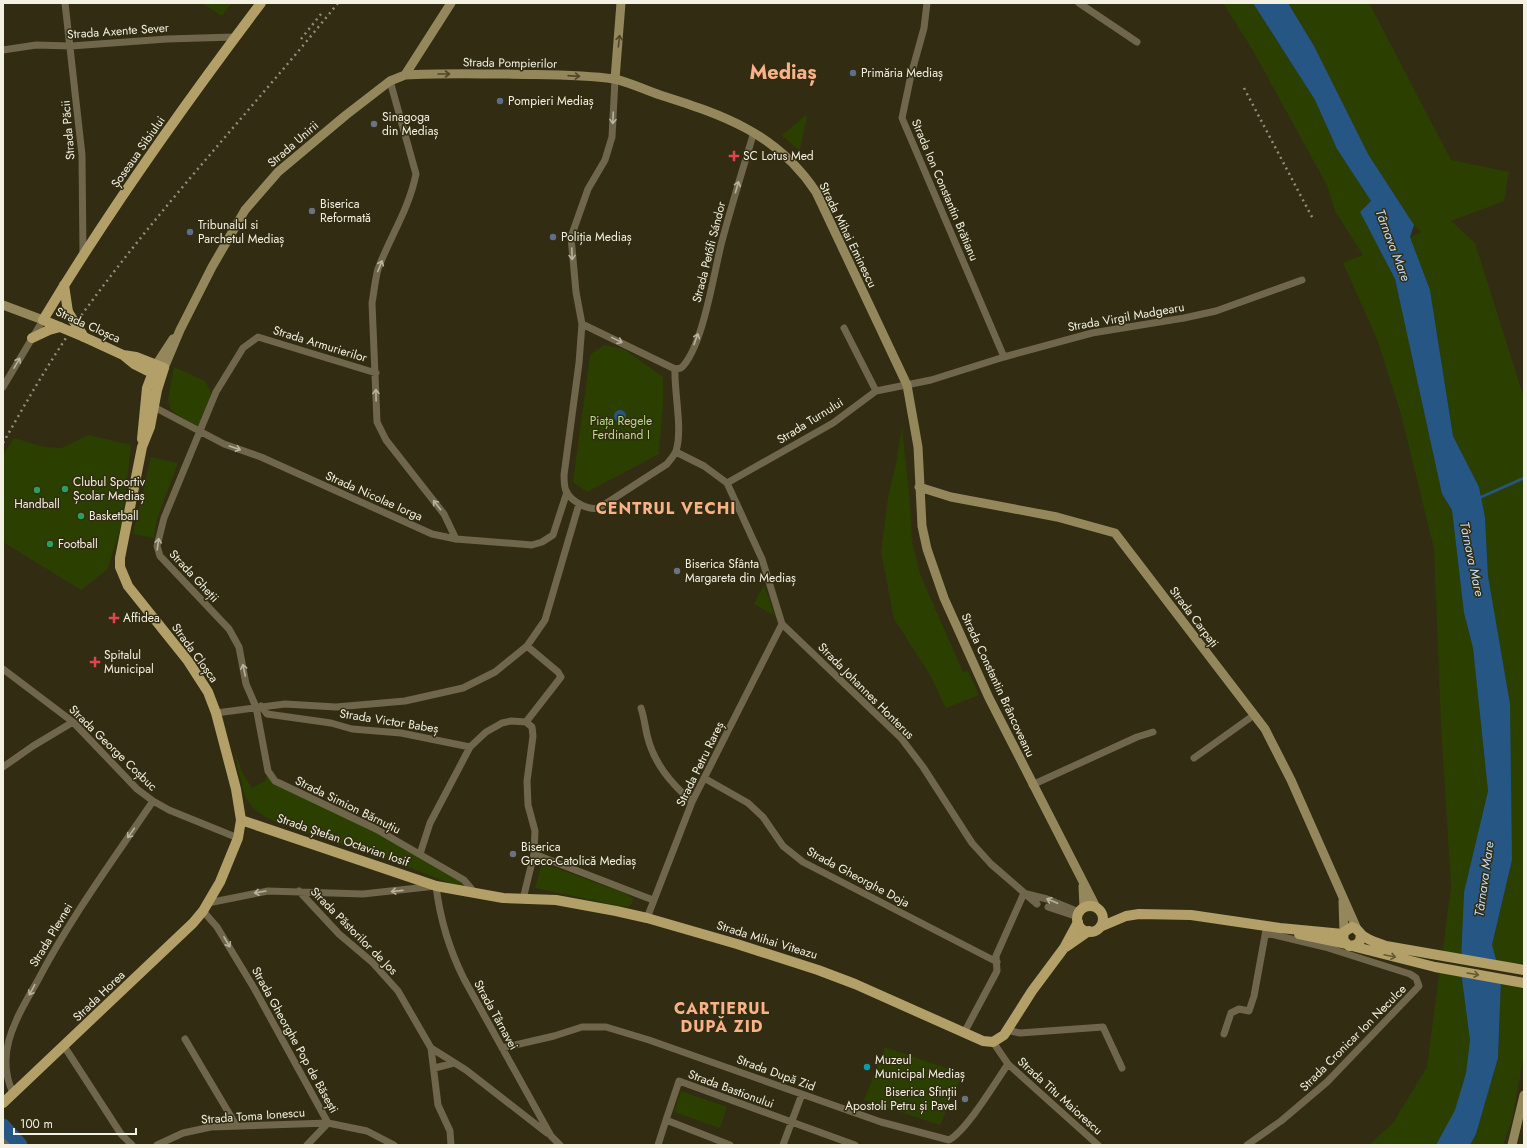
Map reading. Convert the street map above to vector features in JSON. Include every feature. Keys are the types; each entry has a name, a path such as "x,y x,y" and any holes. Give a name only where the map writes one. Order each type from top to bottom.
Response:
{"main road":[{"name":"Șoseaua Sibiului","path":"43,320 83,255 235,37 261,3"},
{"path":"405,75 451,3"},
{"path":"615,79 621,3"},
{"name":"Strada Pompierilor","path":"405,75 550,75 615,79"},
{"name":"Strada Unirii","path":"158,371 234,228 260,190 278,172 330,128 390,81 405,75"},
{"name":"Strada Mihai Eminescu","path":"615,79 714,112 754,132 782,153 809,182 816,192 907,385 918,447 919,488"},
{"path":"64,285 68,312 84,337"},
{"path":"3,305 43,320"},
{"name":"Strada Cloșca","path":"43,320 123,355 134,364 158,371 150,428 142,447 120,558 120,567 128,586 196,672 208,692 216,713 236,789 241,820 238,838 220,882 206,907"},
{"path":"32,338 48,330 60,327"},
{"path":"142,447 147,388 158,371"},
{"name":"Strada Carpați","path":"919,488 951,497 1058,518 1115,533 1265,729 1277,750 1359,932"},
{"name":"Strada Constantin Brâncoveanu","path":"919,488 922,526 927,549 944,598 989,698 1032,786 1083,883 1099,910"},
{"name":"Strada Ștefan Octavian Iosif","path":"241,820 436,886"},
{"name":"Strada Constantin Brâncoveanu","path":"1080,915 1083,883"},
{"name":"Strada Mihai Viteazu","path":"436,886 474,893 523,899 556,900 647,918 818,970 855,984 983,1041 993,1042"},
{"name":"Strada Carpați","path":"1343,896 1344,933"},
{"name":"Strada Horea","path":"3,1103 64,1046 206,907"},
{"path":"1099,910 1103,920 1100,927"},
{"path":"993,1042 999,1040 1007,1030 1032,991 1064,948 1080,915 1099,910 1126,916"},
{"path":"1064,948 1090,931 1126,916 1139,914 1191,915 1266,929 1280,928 1344,933 1350,928 1386,946 1524,970"},
{"path":"1080,915 1082,928 1090,931"},
{"path":"1280,928 1435,967 1524,983"},
{"path":"1344,933 1344,940 1350,945 1358,944 1359,932"},
{"path":"1512,1145 1524,1095"}],"street":[{"name":"Strada Păcii","path":"65,3 82,155 83,255"},
{"name":"Strada Ion Constantin Brătianu","path":"927,3 924,28 909,82 902,118 1004,357"},
{"path":"1079,3 1137,42"},
{"name":"Strada Axente Sever","path":"3,50 36,45 71,46 167,39 235,37"},
{"path":"582,324 675,369 678,438 676,452 667,464 599,508 591,509 579,504 567,492 564,475 579,363 582,324 576,292 572,237 585,197 604,160 612,137 615,79"},
{"path":"390,81 415,169 413,188 401,222 378,270 374,286 372,303 376,373 376,414 380,431 444,514 456,539"},
{"name":"Strada Petőfi Sándor","path":"675,369 681,368 690,356 700,330 722,241 754,132"},
{"name":"Strada Virgil Madgearu","path":"907,385 938,378 1004,357 1092,333 1216,311 1302,280"},
{"path":"3,387 43,320"},
{"path":"844,328 876,391"},
{"name":"Strada Armurierilor","path":"200,433 216,392 230,366 243,348 258,337 376,373"},
{"name":"Strada Turnului","path":"727,483 833,423 876,391 907,385"},
{"name":"Strada Nicolae Iorga","path":"154,407 200,433 224,444 261,457 432,534 456,539 532,545 542,542 553,535 567,492"},
{"name":"Strada Gheții","path":"200,433 164,518 157,551 229,629 239,647 246,684 259,707"},
{"path":"676,452 704,466 727,483"},
{"name":"Strada Johannes Honterus","path":"727,483 762,559 782,624 901,738 923,767 972,843 1024,894 1037,904"},
{"path":"216,713 285,704 336,707 373,705 436,695 463,688 495,672 527,646 545,620 579,504"},
{"name":"Strada Petru Rareș","path":"647,918 692,802 782,624"},
{"path":"526,722 561,677 558,672 527,646"},
{"name":"Strada George Coșbuc","path":"3,669 73,722 137,789 153,801 169,810 238,838"},
{"name":"Strada Victor Babeș","path":"259,707 267,714 324,722 352,729 400,733 440,740 470,748"},
{"name":"Strada Simion Bărnuțiu","path":"259,707 268,771 276,781 376,828 464,880 474,893"},
{"path":"641,708 648,736 662,770 672,783 692,802"},
{"path":"1194,758 1254,715"},
{"path":"420,854 430,824 470,748 486,732 502,723 511,721 526,722 532,727 533,736 527,781 528,805 535,831 534,854 523,899"},
{"path":"3,767 33,746 73,722"},
{"path":"1032,786 1137,737 1153,732"},
{"name":"Strada Gheorghe Doja","path":"704,778 748,803 763,817 783,846 803,862 997,962"},
{"name":"Strada Plevnei","path":"13,1093 7,1080 5,1066 9,1040 26,1001 58,942 153,801"},
{"path":"534,854 653,900"},
{"path":"206,907 268,891 363,894 436,886"},
{"name":"Strada Târnavei","path":"436,886 442,922 453,956 478,1006 551,1136 560,1145"},
{"name":"Strada Păstorilor de Jos","path":"299,891 338,934 372,962 398,991 431,1048 435,1068 438,1105 450,1131 451,1145"},
{"path":"964,1032 997,971 996,956 1024,894 1046,899 1080,915"},
{"name":"Strada Gheorghe Pop de Băsești","path":"206,907 254,988 328,1123 368,1131 394,1145"},
{"path":"1048,907 1080,915"},
{"path":"1224,1034 1231,1013 1239,1009 1249,1011 1254,996 1266,929"},
{"name":"Strada Cronicar Ion Neculce","path":"1247,1145 1281,1121 1327,1082 1419,986 1416,978 1410,974 1266,929"},
{"name":"Strada După Zid","path":"502,1048 554,1036 582,1027 606,1027 649,1040 881,1122 949,1140 956,1136 984,1100 1008,1064"},
{"path":"1007,1030 1020,1033 1103,1027 1122,1068"},
{"path":"185,1039 236,1126"},
{"name":"Strada Titu Maiorescu","path":"993,1042 1008,1064 1098,1145"},
{"path":"64,1046 121,1134 132,1145"},
{"name":"Strada Păstorilor de Jos","path":"431,1048 518,1109 551,1136"},
{"path":"435,1068 454,1063"},
{"name":"Strada Bastionului","path":"658,1145 679,1081 855,1145"},
{"path":"783,1145 802,1094"},
{"path":"666,1120 730,1145"},
{"path":"307,1145 328,1123"},
{"name":"Strada Toma Ionescu","path":"157,1145 183,1133 212,1127 328,1123"},
{"path":"3,1142 6,1145"}],"green space":[{"path":"202,3 232,3 222,16"},
{"path":"1223,3 1253,3 1315,100 1337,149 1371,201 1360,212 1395,279 1442,494 1452,510 1464,613 1473,648 1488,791 1464,892 1461,960 1442,957 1451,886 1441,724 1434,549 1401,414 1377,339 1343,263 1363,255 1335,211 1327,185 1252,49"},
{"path":"1288,3 1369,3 1451,160 1509,172 1504,201 1451,221 1475,243 1524,398 1524,963 1498,966 1492,945 1512,860 1488,576 1485,517 1479,487 1453,436 1430,290 1410,237 1421,232 1414,225 1368,154 1314,46"},
{"path":"805,116 807,117 800,149 798,150 782,135"},
{"name":"Piața Regele Ferdinand I","path":"604,345 624,349 663,377 663,403 659,454 587,492 573,482 590,355"},
{"path":"174,367 205,381 212,395 199,429 171,410 168,399"},
{"path":"902,427 910,503 912,542 920,574 963,672 968,671 979,695 946,708 929,673 894,619 881,552 888,497 896,464"},
{"name":"Clubul Sportiv Școlar Mediaș","path":"89,435 131,445 122,524 107,570 81,590 3,542 3,455 14,438 44,447 61,448"},
{"path":"151,457 178,463 157,519 154,538 133,534"},
{"path":"764,585 775,616 754,604"},
{"path":"233,747 242,772 252,788 265,781 268,771 276,781 376,829 464,880 475,893 388,859 282,825 264,816 253,808 245,797"},
{"path":"542,863 627,894 633,899 632,904 627,907 620,906 535,888"},
{"path":"1440,968 1461,972 1470,1040 1466,1073 1455,1110 1436,1145 1369,1145 1393,1123 1427,1067"},
{"path":"1501,979 1524,988 1524,1054 1512,1120 1503,1145 1470,1145 1476,1134 1498,1058"},
{"path":"885,1047 963,1074 940,1125 864,1100"},
{"path":"681,1091 727,1107 720,1128 674,1112"}],"water":[{"name":"Târnava Mare","path":"1253,3 1288,3 1314,46 1368,154 1414,225 1410,237 1430,290 1453,436 1479,487 1485,517 1488,576 1510,704 1512,860 1492,945 1498,966 1461,960 1464,892 1488,791 1473,648 1464,613 1452,510 1442,494 1395,279 1360,212 1371,201 1337,149 1315,100"},
{"path":"618,410 622,410 626,416 622,422 618,422 614,418 614,414"},
{"path":"1461,972 1501,979 1498,1058 1476,1134 1470,1145 1436,1145 1455,1110 1466,1073 1470,1040"}],"waterway":[{"path":"1479,498 1524,478"},
{"path":"3,1126 20,1145"}],"railway":[{"path":"3,443 53,358 86,309 116,269 178,192 338,3"},
{"path":"301,39 321,14"},
{"path":"1244,88 1313,219"}],"place":[{"name":"Primăria Mediaș","path":"853,73"},
{"name":"Pompieri Mediaș","path":"500,101"},
{"name":"Sinagoga din Mediaș","path":"374,124"},
{"name":"SC Lotus Med","path":"734,156"},
{"name":"Biserica Reformată","path":"312,211"},
{"name":"Tribunalul si Parchetul Mediaș","path":"190,232"},
{"name":"Poliția Mediaș","path":"553,237"},
{"name":"Clubul Sportiv Școlar Mediaș","path":"65,489"},
{"name":"Handball","path":"37,490"},
{"name":"Basketball","path":"81,516"},
{"name":"Football","path":"50,544"},
{"name":"Biserica Sfânta Margareta din Mediaș","path":"677,571"},
{"name":"Affidea","path":"114,618"},
{"name":"Spitalul Municipal","path":"95,662"},
{"name":"Biserica Greco-Catolică Mediaș","path":"513,854"},
{"name":"Muzeul Municipal Mediaș","path":"867,1067"},
{"name":"Biserica Sfinții Apostoli Petru și Pavel","path":"965,1099"}],"district":[{"name":"Mediaș","path":"783,72"},
{"name":"CENTRUL VECHI","path":"666,508"},
{"name":"CARTIERUL DUPĂ ZID","path":"722,1017"}]}
